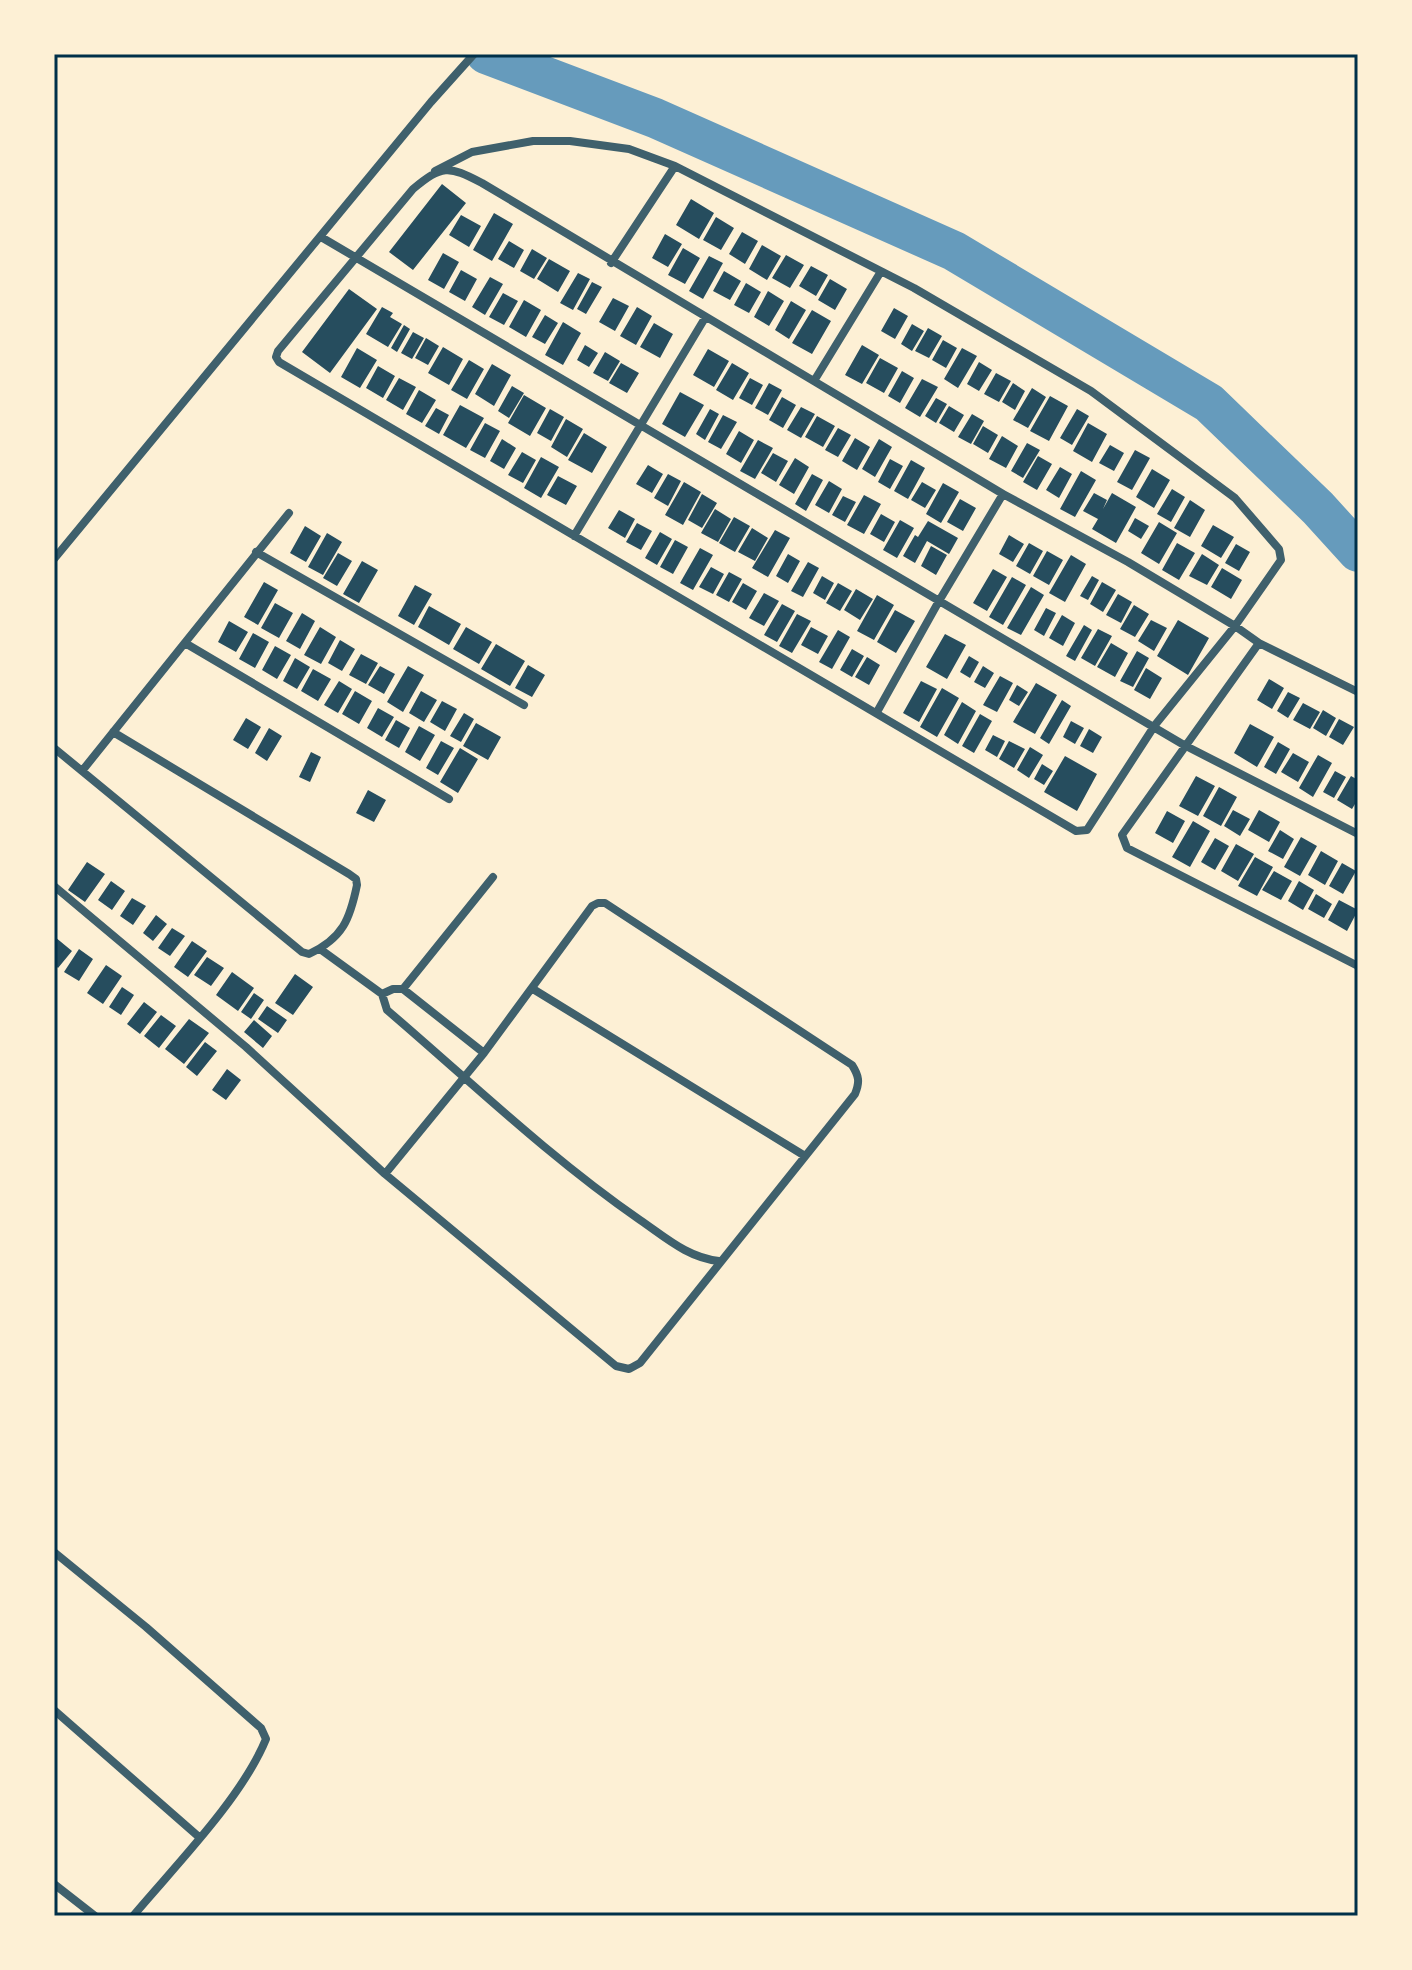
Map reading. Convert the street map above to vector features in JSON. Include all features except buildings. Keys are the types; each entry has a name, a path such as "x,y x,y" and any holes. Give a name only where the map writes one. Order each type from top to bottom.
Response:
{"street":[{"path":"54,559 474,54"},
{"path":"533,141 570,141 629,149 675,166 914,288 1091,391 1235,498 1282,555 1235,626 1155,725 1087,830 1076,831 279,362 276,357 278,351 413,189 435,171 472,152 533,141"},
{"path":"611,263 675,166"},
{"path":"435,171 454,170 466,175 1003,494 1128,562 1259,643 1358,692"},
{"path":"321,237 640,427 1155,725 1184,745 1358,834"},
{"path":"814,381 880,273"},
{"path":"574,536 705,318"},
{"path":"877,712 1003,494"},
{"path":"82,771 289,513"},
{"path":"256,552 524,705"},
{"path":"185,643 449,799"},
{"path":"1259,643 1122,835 1127,848 1358,966"},
{"path":"54,748 290,943 309,954 320,949 346,924 356,879 113,732"},
{"path":"403,989 493,877"},
{"path":"54,886 246,1047 385,1174 616,1366 629,1369 640,1363 855,1094 858,1076 852,1065 605,903 598,903 592,906 484,1053 385,1174"},
{"path":"320,949 382,994 387,1010 463,1078 610,1200 695,1257 719,1261"},
{"path":"382,994 403,989 484,1053"},
{"path":"533,989 805,1156"},
{"path":"54,1552 146,1627 261,1728 266,1739 259,1756 227,1802 133,1916"},
{"path":"54,1710 199,1837"},
{"path":"54,1884 95,1916"}],"waterway":[{"path":"486,54 655,118 954,251 1209,403 1318,508 1358,552"}]}
